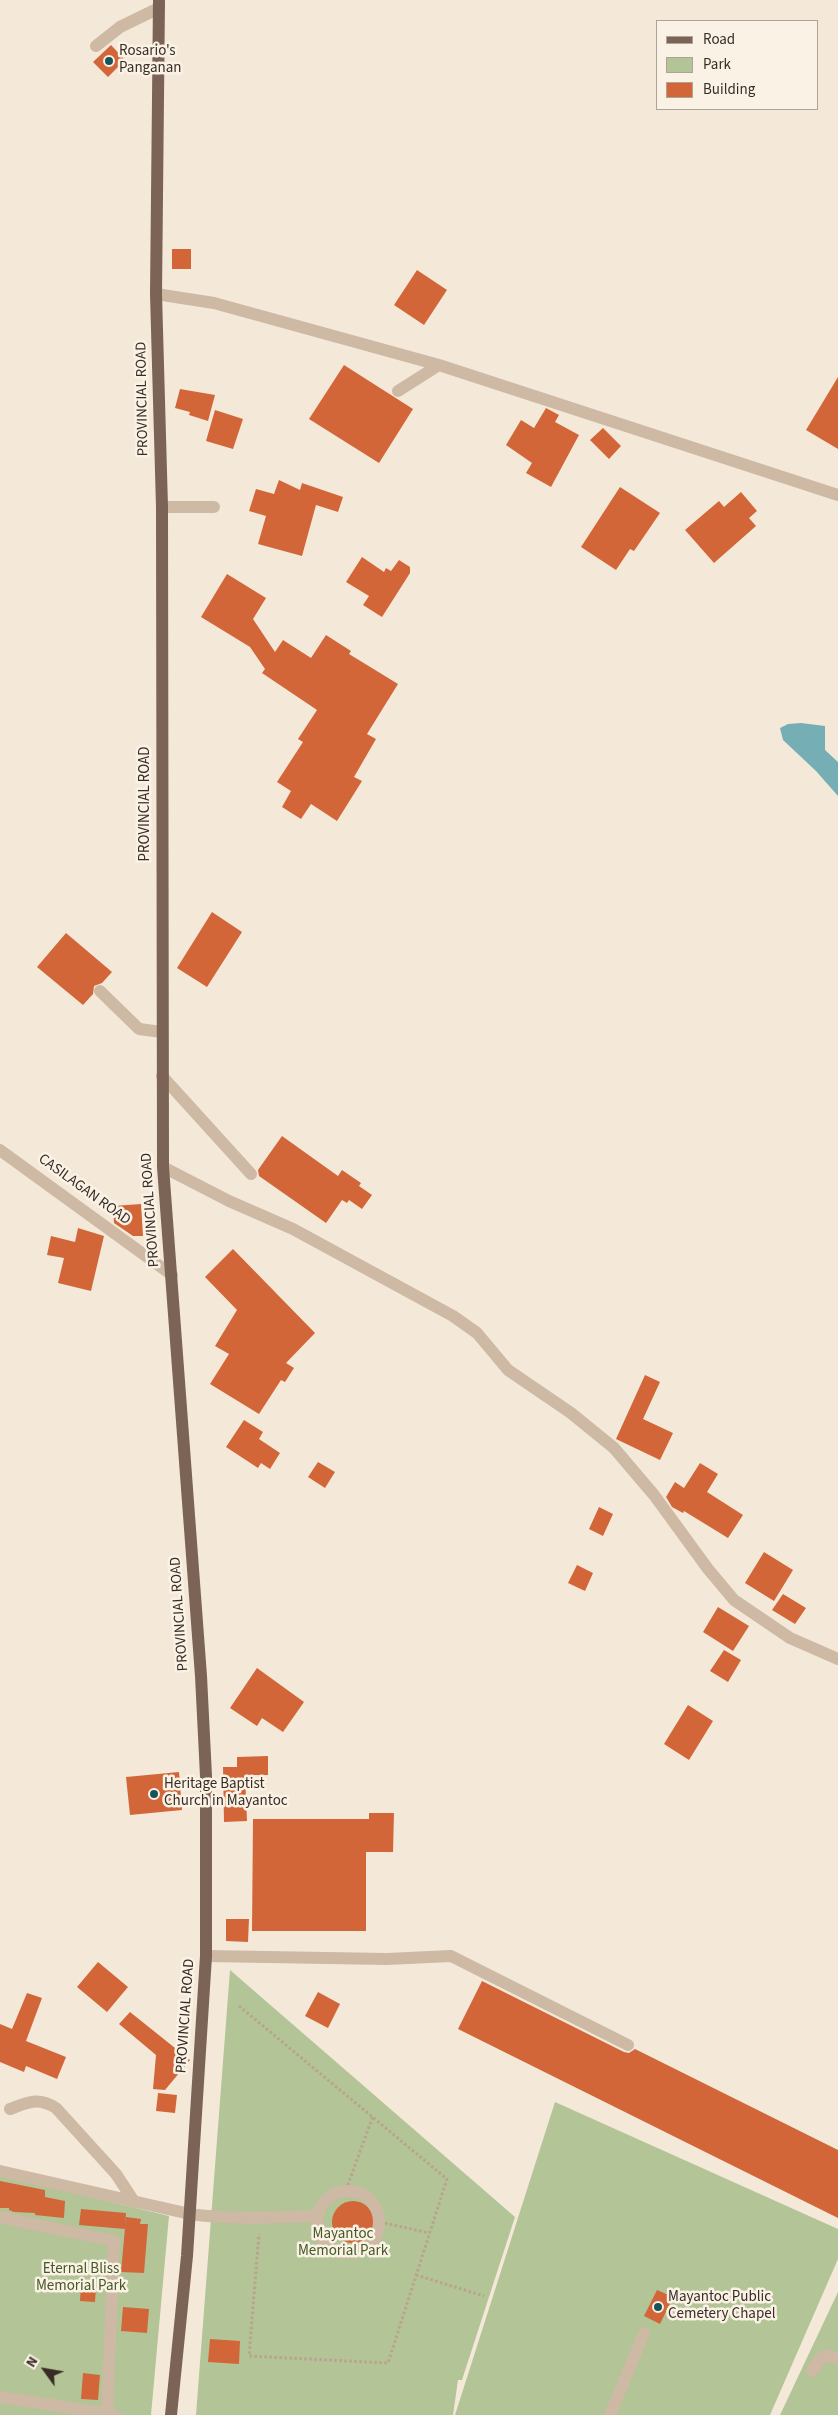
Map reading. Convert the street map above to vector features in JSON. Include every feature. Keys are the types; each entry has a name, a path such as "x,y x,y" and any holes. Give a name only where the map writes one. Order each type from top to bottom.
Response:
{"main road":[{"name":"PROVINCIAL ROAD","path":"159,4 156,294 162,507 163,1167 204,1729 206,1956 190,2214 171,2415"}],"street":[{"path":"96,46 120,27 159,4"},
{"path":"156,294 214,303 438,365 838,496"},
{"path":"398,391 438,365"},
{"path":"162,507 214,507"},
{"path":"100,991 139,1029 162,1032"},
{"path":"162,1076 250,1174"},
{"name":"CASILAGAN ROAD","path":"0,1150 172,1275"},
{"path":"163,1167 230,1201 293,1229 453,1316 469,1327 477,1333 508,1370 571,1413 614,1448 654,1495 708,1569 734,1600 790,1638 838,1660"},
{"path":"206,1956 387,1959 451,1956 628,2045"},
{"path":"10,2109 43,2100 56,2108 116,2174 135,2203"},
{"path":"0,2171 135,2203 213,2218 318,2216"},
{"path":"346,2190 357,2192 373,2203 378,2211 380,2222 378,2232 365,2249 356,2253 345,2254 335,2251 320,2236 317,2226 318,2216 328,2198 346,2190"},
{"path":"0,2217 114,2241 110,2415 0,2397"},
{"path":"610,2415 644,2333"},
{"path":"812,2371 820,2358 827,2354 838,2359"}],"path":[{"path":"239,2006 447,2178 388,2364 249,2356 260,2218"},
{"path":"346,2190 372,2116"},
{"path":"380,2222 429,2233"},
{"path":"416,2275 484,2296"}],"green space":[{"name":"Mayantoc Memorial Park","path":"230,1970 515,2217 462,2380 458,2380 453,2415 196,2415"},
{"path":"555,2102 838,2229 838,2259 770,2415 455,2415"},
{"name":"Eternal Bliss Memorial Park","path":"0,2175 169,2216 151,2415 0,2415"},
{"path":"838,2292 838,2415 780,2415"}],"water":[{"path":"801,723 825,726 825,750 838,762 838,796 816,771 783,740 780,728 788,724"}],"building":[{"name":"Rosario's Panganan","path":"111,45 125,60 108,77 93,62"},
{"path":"172,249 191,249 191,269 172,269"},
{"path":"417,270 447,290 424,325 394,305"},
{"path":"344,365 413,409 379,463 309,419"},
{"path":"838,377 838,449 806,430"},
{"path":"180,389 215,395 208,421 189,415 190,412 175,408"},
{"path":"546,408 559,415 555,422 579,435 551,487 526,473 532,463 506,445 521,420 534,428"},
{"path":"215,410 243,419 233,449 206,441"},
{"path":"603,428 621,446 609,459 590,440"},
{"path":"279,480 300,490 302,483 343,497 338,512 316,505 302,556 258,544 266,516 249,511 256,489 274,494"},
{"path":"620,487 660,513 634,551 630,549 616,570 581,547"},
{"path":"741,492 757,511 749,518 756,526 714,563 685,530 719,501 724,507"},
{"path":"362,557 384,572 386,568 391,571 399,560 410,567 410,573 382,617 363,605 369,596 346,582"},
{"path":"227,574 266,598 253,619 275,652 283,640 311,658 326,635 351,651 349,654 398,684 367,734 376,739 354,777 362,781 337,821 311,804 301,819 282,807 291,791 277,782 303,742 298,739 317,710 262,673 265,669 250,647 201,617"},
{"path":"212,912 242,932 207,987 177,968"},
{"path":"66,933 112,972 102,983 94,986 93,994 83,1005 37,967"},
{"path":"282,1136 338,1176 342,1170 361,1183 359,1186 372,1195 362,1209 349,1200 347,1203 342,1200 326,1223 259,1176 258,1170"},
{"path":"141,1204 143,1236 133,1236 114,1223 113,1206"},
{"path":"78,1228 104,1236 91,1291 58,1283 64,1258 47,1255 51,1236 75,1242"},
{"path":"233,1249 315,1333 286,1363 294,1368 285,1382 281,1380 259,1414 210,1384 229,1354 215,1346 237,1310 205,1277"},
{"path":"645,1375 660,1382 643,1419 673,1433 660,1460 616,1439"},
{"path":"244,1420 263,1432 259,1439 280,1453 270,1469 261,1463 258,1468 226,1447"},
{"path":"318,1462 335,1472 325,1488 308,1477"},
{"path":"700,1463 718,1474 707,1492 743,1515 728,1538 684,1511 683,1513 672,1507 666,1497 675,1482 684,1488"},
{"path":"599,1507 613,1514 603,1536 589,1529"},
{"path":"764,1552 793,1570 774,1601 745,1583"},
{"path":"577,1565 593,1573 585,1591 568,1583"},
{"path":"783,1594 806,1608 795,1624 772,1610"},
{"path":"718,1607 749,1626 733,1651 703,1632"},
{"path":"724,1650 741,1660 728,1682 710,1671"},
{"path":"257,1668 304,1702 283,1732 262,1718 257,1726 230,1708"},
{"path":"688,1705 713,1721 689,1760 664,1744"},
{"path":"268,1756 268,1775 245,1775 247,1821 224,1822 223,1767 237,1767 237,1757"},
{"name":"Heritage Baptist Church in Mayantoc","path":"179,1772 182,1810 130,1815 126,1777"},
{"path":"369,1813 394,1813 393,1852 366,1852 366,1931 252,1931 253,1819 369,1819"},
{"path":"226,1919 249,1919 248,1942 226,1941"},
{"path":"98,1962 128,1987 107,2012 77,1987"},
{"path":"482,1981 624,2052 629,2053 635,2049 838,2150 838,2218 458,2029"},
{"path":"318,1992 340,2004 328,2028 305,2016"},
{"path":"27,1993 42,1998 26,2041 66,2057 57,2079 26,2066 24,2072 0,2062 0,2024 12,2029"},
{"path":"130,2012 190,2060 165,2090 153,2089 156,2055 119,2024"},
{"path":"158,2093 177,2095 175,2113 156,2111"},
{"path":"0,2181 45,2190 45,2197 65,2201 64,2218 35,2215 35,2213 14,2212 9,2210 9,2208 0,2208"},
{"path":"353,2201 368,2207 374,2222 368,2237 353,2243 338,2237 332,2222 338,2207"},
{"path":"81,2209 126,2213 125,2229 79,2225"},
{"path":"126,2217 141,2219 140,2224 148,2224 144,2273 121,2272"},
{"path":"81,2285 96,2286 95,2302 80,2301"},
{"name":"Mayantoc Public Cemetery Chapel","path":"657,2290 673,2297 660,2324 644,2316"},
{"path":"123,2307 149,2309 147,2333 121,2331"},
{"path":"210,2339 240,2341 239,2364 208,2362"},
{"path":"83,2373 100,2375 98,2400 81,2399"}],"place":[{"name":"Rosario's Panganan","path":"109,61"},
{"name":"Heritage Baptist Church in Mayantoc","path":"154,1794"},
{"name":"Mayantoc Public Cemetery Chapel","path":"658,2307"}]}
